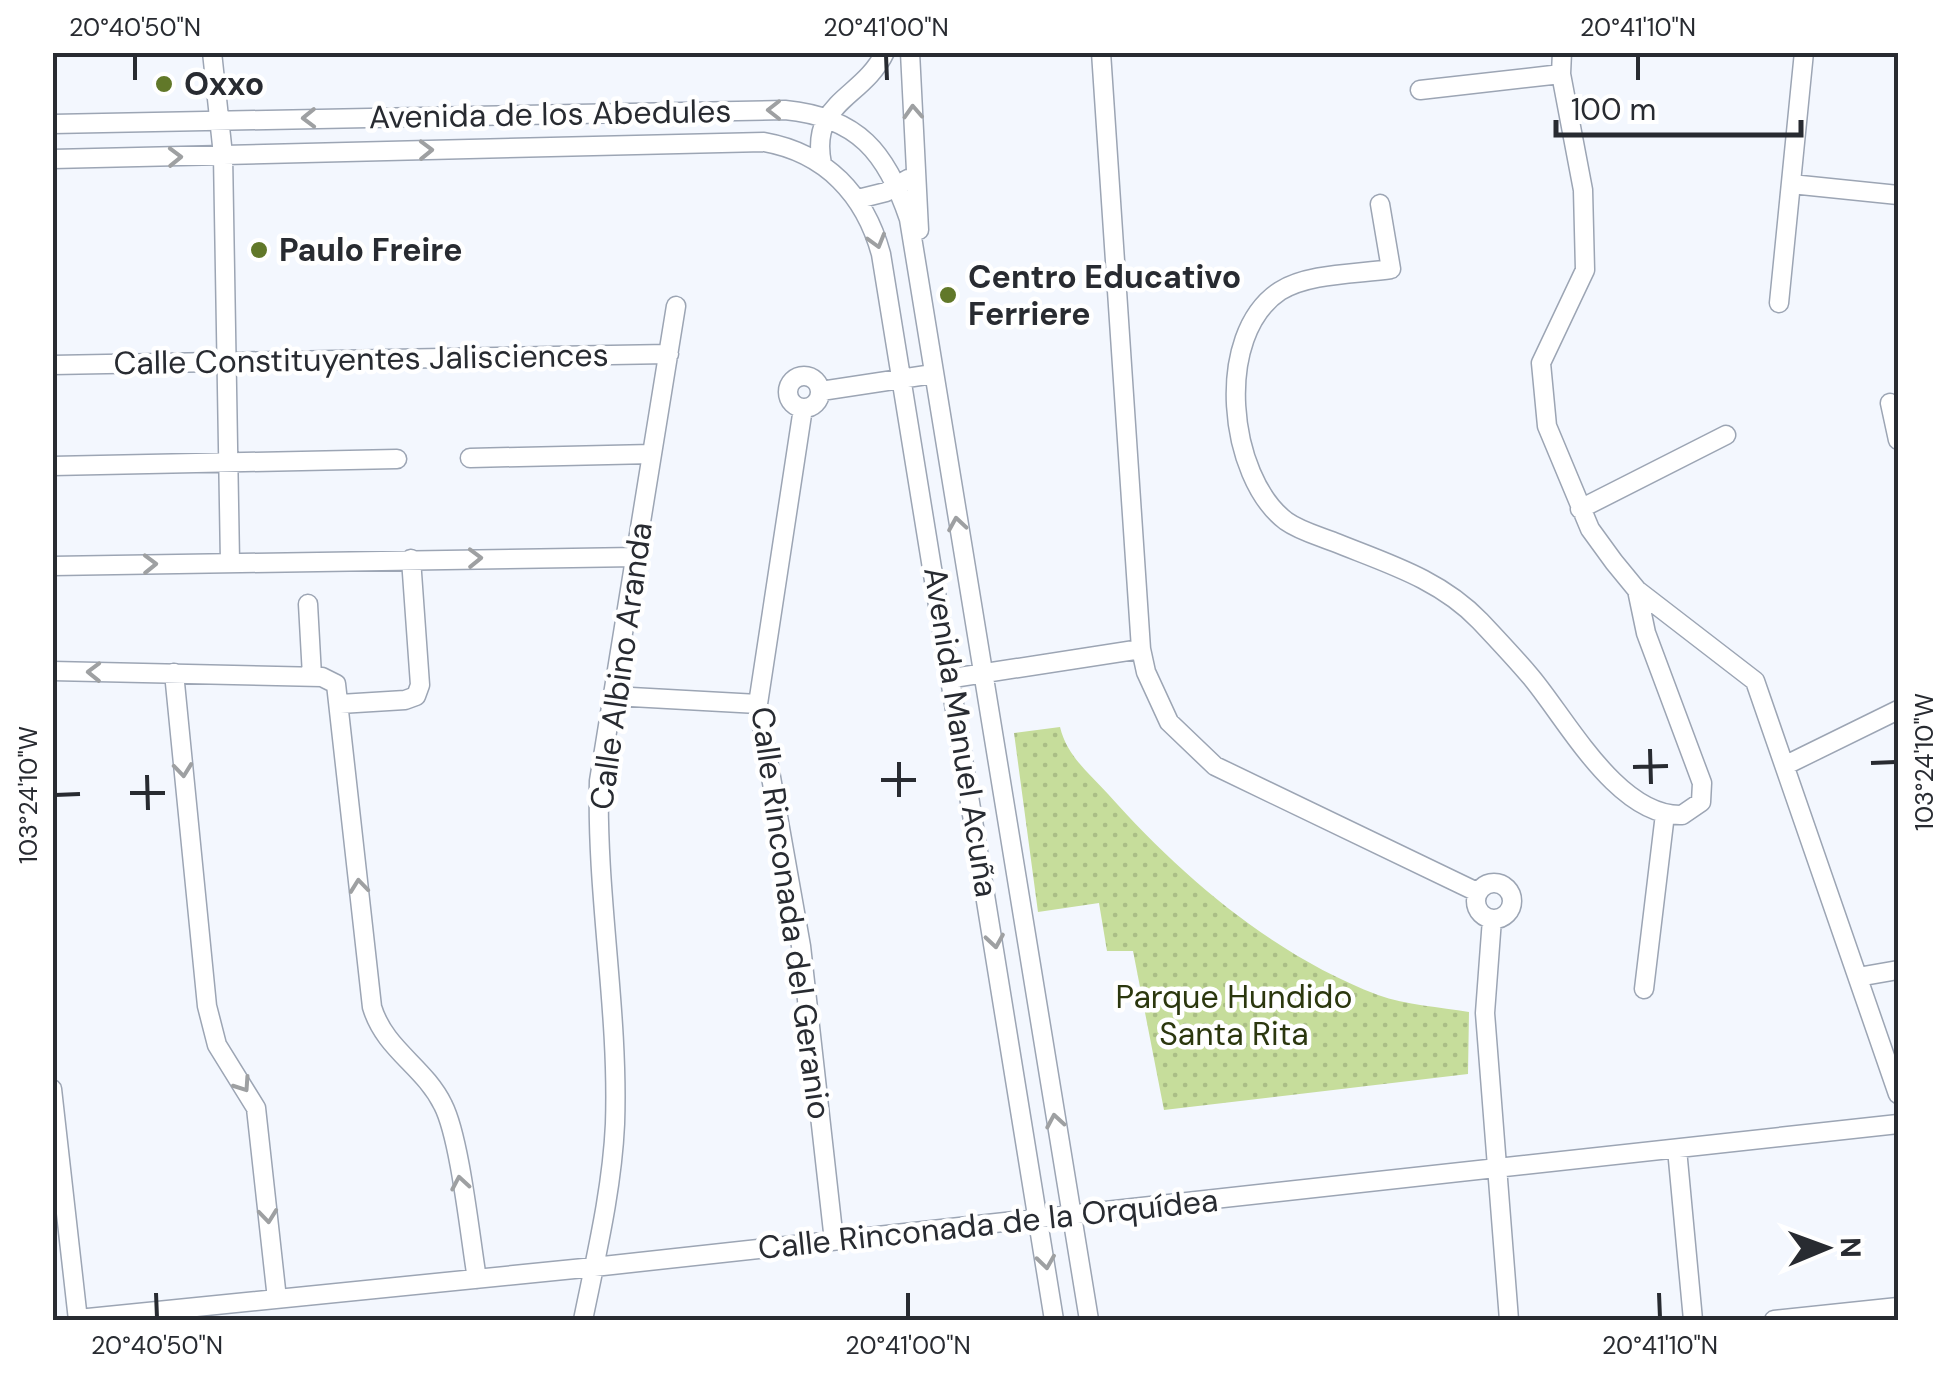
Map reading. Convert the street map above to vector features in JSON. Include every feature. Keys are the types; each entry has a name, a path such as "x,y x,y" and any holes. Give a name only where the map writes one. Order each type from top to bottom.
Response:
{"street":[{"path":"212,52 224,155 230,562"},
{"path":"822,164 818,146 826,118 866,80 885,52"},
{"path":"910,52 922,300"},
{"path":"1102,52 1141,648 1146,672 1169,722 1215,766 1478,892"},
{"path":"1562,52 1561,74 1582,190 1585,270 1541,363 1541,391 1548,426 1590,530 1637,590 1755,681 1898,1094"},
{"path":"1779,303 1804,52"},
{"path":"1420,90 1561,74"},
{"name":"Avenida de los Abedules","path":"52,124 785,110 826,118 844,125 868,143 898,186 909,219 922,300"},
{"name":"Avenida de los Abedules","path":"52,160 764,142 792,147 822,164"},
{"name":"Avenida Manuel Acuña","path":"822,164 858,199 881,254 953,678 1054,1320"},
{"path":"858,199 898,186 916,172"},
{"path":"1791,184 1898,195"},
{"path":"1380,204 1391,269 1294,284 1260,308 1246,330 1236,370 1237,420 1245,455 1273,508 1285,520 1422,577 1454,597 1531,677 1599,766 1625,790 1664,814 1682,816 1696,810 1702,783 1646,633 1637,590"},
{"name":"Avenida Manuel Acuña","path":"922,300 980,674 1089,1320"},
{"name":"Calle Albino Aranda","path":"584,1320 614,1124 598,842 600,781 676,306"},
{"name":"Calle Constituyentes Jalisciences","path":"52,365 668,354"},
{"path":"821,391 933,374"},
{"path":"796,377 812,377 821,391 816,404 804,408 795,406 788,392 796,377"},
{"path":"1890,403 1898,440"},
{"name":"Calle Rinconada del Geranio","path":"804,408 758,704 800,946 834,1241"},
{"path":"1580,510 1726,434"},
{"path":"470,458 652,454"},
{"path":"52,466 397,459"},
{"path":"52,566 636,557"},
{"path":"340,704 416,696 420,684 411,559"},
{"path":"308,604 322,678 340,704 372,1007 385,1039 444,1106 478,1279"},
{"path":"953,678 1141,648"},
{"path":"52,671 322,678"},
{"path":"174,673 207,1006 217,1045 256,1108 277,1299"},
{"path":"613,696 758,704"},
{"path":"1786,765 1898,710"},
{"path":"1644,988 1664,814"},
{"path":"1486,884 1506,888 1510,909 1492,919 1481,914 1476,904 1478,892 1486,884"},
{"path":"1492,919 1485,1014 1509,1320"},
{"path":"1858,978 1898,970"},
{"path":"52,1089 78,1320"},
{"name":"Calle Rinconada de la Orquídea","path":"78,1320 1898,1124"},
{"path":"1677,1149 1693,1320"},
{"path":"1774,1320 1898,1307"}],"green space":[{"name":"Parque Hundido Santa Rita","path":"1060,727 1079,763 1137,825 1198,884 1266,936 1339,978 1378,995 1469,1012 1468,1074 1164,1110 1133,951 1107,951 1099,903 1038,912 1014,733"}],"place":[{"name":"Oxxo","path":"164,84"},
{"name":"Paulo Freire","path":"259,250"},
{"name":"Centro Educativo Ferriere","path":"948,295"}]}
